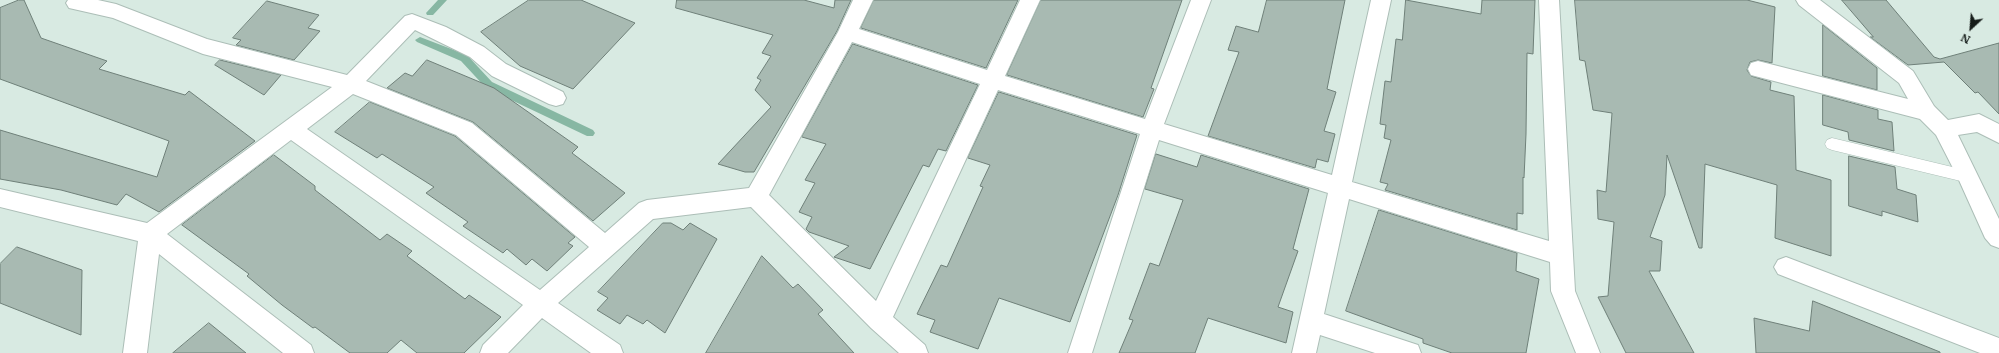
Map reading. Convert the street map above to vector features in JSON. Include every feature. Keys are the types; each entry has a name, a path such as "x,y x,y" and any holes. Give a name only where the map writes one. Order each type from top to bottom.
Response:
{"street":[{"path":"756,197 847,33 861,0"},
{"path":"879,320 1030,0"},
{"path":"1080,353 1152,129 1201,0"},
{"path":"1304,353 1381,0"},
{"path":"1549,0 1563,291 1588,353"},
{"path":"1806,0 1906,77 1928,112 1944,129 1969,177 1993,231 1999,238"},
{"path":"76,3 116,11 203,46 351,84 464,129 604,247"},
{"path":"135,353 150,234 351,84 412,21 477,52 499,70 556,98"},
{"path":"847,33 992,80 1561,255"},
{"path":"1758,69 1928,112"},
{"path":"1944,129 1979,123 1999,134"},
{"path":"291,129 611,353"},
{"path":"492,353 540,304 647,210 756,197"},
{"path":"756,197 879,320 916,353"},
{"path":"0,198 150,234 302,353"},
{"path":"1786,267 1999,349"},
{"path":"1311,321 1410,353"}],"lane":[{"path":"1832,144 1969,177"}],"building":[{"path":"19,0 24,0 41,38 107,61 99,69 185,95 189,91 255,141 159,212 126,194 117,205 61,190 0,179 0,130 157,177 169,141 0,79 0,8"},
{"path":"529,0 581,0 635,23 573,89 520,66 481,32"},
{"path":"677,0 804,0 834,8 835,0 851,0 837,31 754,172 745,172 718,164 771,107 755,90 761,80 757,78 771,56 762,53 773,35 676,8"},
{"path":"874,0 1018,0 986,68 861,28"},
{"path":"1041,0 1182,0 1151,88 1154,89 1143,117 1007,75"},
{"path":"1267,0 1345,0 1327,89 1336,92 1324,131 1335,134 1328,162 1317,159 1315,168 1208,136 1239,52 1228,50 1236,26 1258,32"},
{"path":"1406,0 1481,14 1482,0 1535,0 1533,54 1527,53 1523,214 1517,213 1517,230 1385,190 1388,184 1380,182 1391,140 1384,138 1386,125 1380,124 1385,81 1391,82 1396,39 1402,40"},
{"path":"1575,0 1747,0 1775,7 1772,63 1758,60 1750,62 1747,70 1751,76 1771,82 1770,90 1794,96 1796,170 1831,180 1831,256 1775,238 1777,185 1705,164 1702,248 1699,248 1667,155 1665,195 1650,237 1662,241 1660,271 1649,271 1694,353 1626,353 1598,297 1608,296 1614,222 1598,219 1597,190 1606,192 1612,113 1593,110 1585,61 1580,60"},
{"path":"1842,0 1886,0 1934,57 1940,59 1999,43 1999,114 1978,92 1975,93 1944,62 1908,65 1870,37 1873,37"},
{"path":"267,1 319,15 308,28 320,31 294,60 236,45 241,40 233,38"},
{"path":"1823,25 1877,68 1877,90 1823,76"},
{"path":"853,44 978,85 946,151 938,149 929,167 923,165 870,269 834,257 849,246 809,232 806,229 812,217 799,212 815,183 805,180 826,144 802,137"},
{"path":"220,60 281,75 264,95 215,65"},
{"path":"427,60 494,88 578,147 572,153 625,193 593,221 473,122 387,88 405,73 412,76"},
{"path":"999,92 1137,135 1118,195 1070,322 999,298 978,349 930,332 935,320 917,314 941,265 947,267 983,187 980,186 990,165 968,158"},
{"path":"1823,95 1878,110 1878,119 1892,122 1894,151 1849,140 1848,132 1823,125"},
{"path":"370,102 455,136 575,237 568,243 573,246 547,271 532,259 526,265 507,249 503,253 463,226 468,222 426,193 434,187 382,154 377,158 335,132"},
{"path":"1156,154 1197,167 1201,155 1309,189 1293,249 1298,251 1278,307 1293,312 1286,343 1208,318 1195,353 1119,353 1133,320 1129,319 1150,263 1159,266 1183,200 1145,189"},
{"path":"274,155 315,186 315,190 380,240 387,234 412,251 407,256 465,299 469,295 501,317 464,353 417,353 401,340 387,353 350,353 315,327 313,328 247,276 249,274 182,225"},
{"path":"1849,156 1895,167 1897,189 1916,195 1918,222 1882,211 1882,216 1849,206"},
{"path":"1379,210 1517,253 1516,271 1539,279 1526,353 1452,353 1423,343 1423,339 1346,311"},
{"path":"663,223 671,223 683,230 690,223 717,239 665,333 647,320 643,324 627,315 620,324 597,310 608,298 598,292"},
{"path":"17,247 82,270 81,335 0,303 0,264"},
{"path":"762,256 793,288 798,284 823,310 818,314 854,353 706,353"},
{"path":"1813,301 1940,353 1756,353 1754,318 1809,331"},
{"path":"209,323 246,353 173,353"}],"waterway":[{"path":"430,13 443,0"},
{"path":"420,40 464,58 489,85 590,133"}]}
